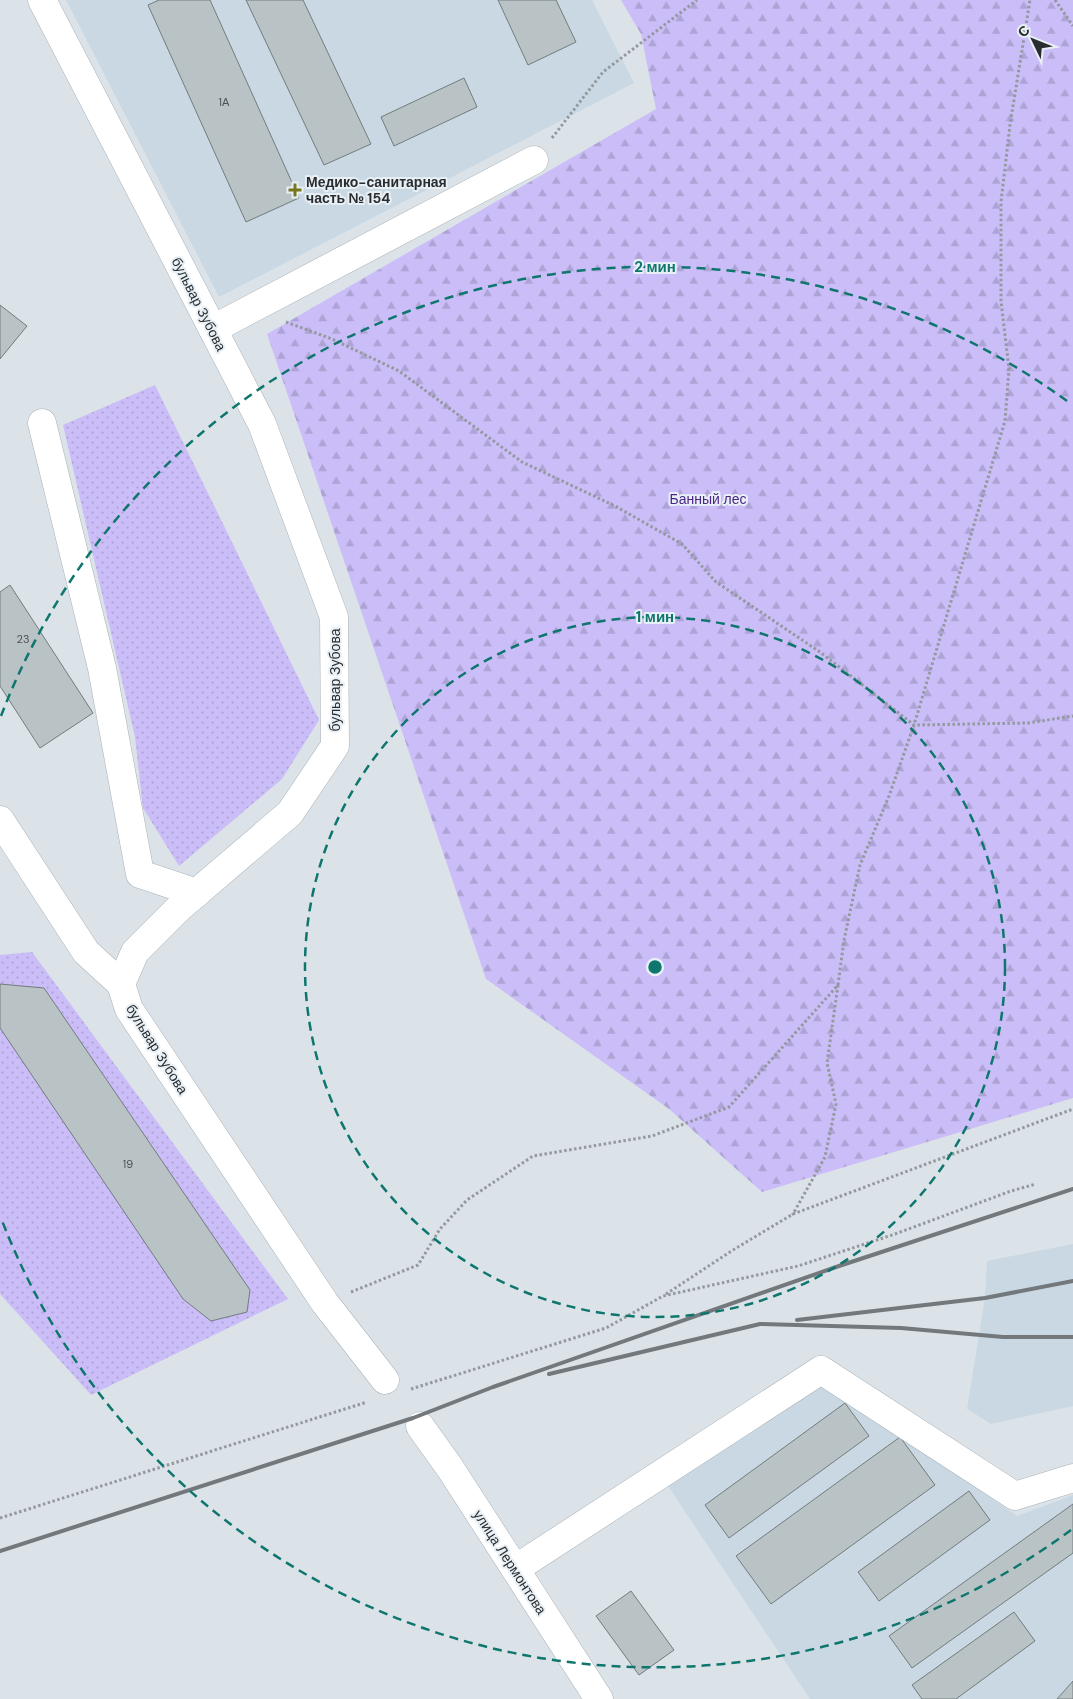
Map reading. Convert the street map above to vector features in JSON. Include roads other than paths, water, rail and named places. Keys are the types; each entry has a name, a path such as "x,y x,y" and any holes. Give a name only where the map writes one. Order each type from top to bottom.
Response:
{"street":[{"name":"бульвар Зубова","path":"42,0 262,424 334,617 335,746 290,814 180,907 135,952 121,984 129,1009 325,1303 395,1385"},
{"path":"213,329 534,160"},
{"path":"42,423 102,668 140,874 197,893"},
{"path":"0,820 86,952 121,984"},
{"path":"515,1569 821,1370 1015,1496 1073,1478"},
{"name":"улица Лермонтова","path":"420,1426 450,1468 598,1699"}],"railway":[{"path":"0,1551 413,1418 493,1387 839,1266 1073,1189"},
{"path":"797,1320 985,1298 1073,1281"},
{"path":"549,1374 760,1324 901,1328 1003,1337 1073,1337"}],"place":[{"name":"Медико-санитарная часть № 154","path":"295,190"}],"park label":[{"name":"Банный лес","path":"708,499"}]}
